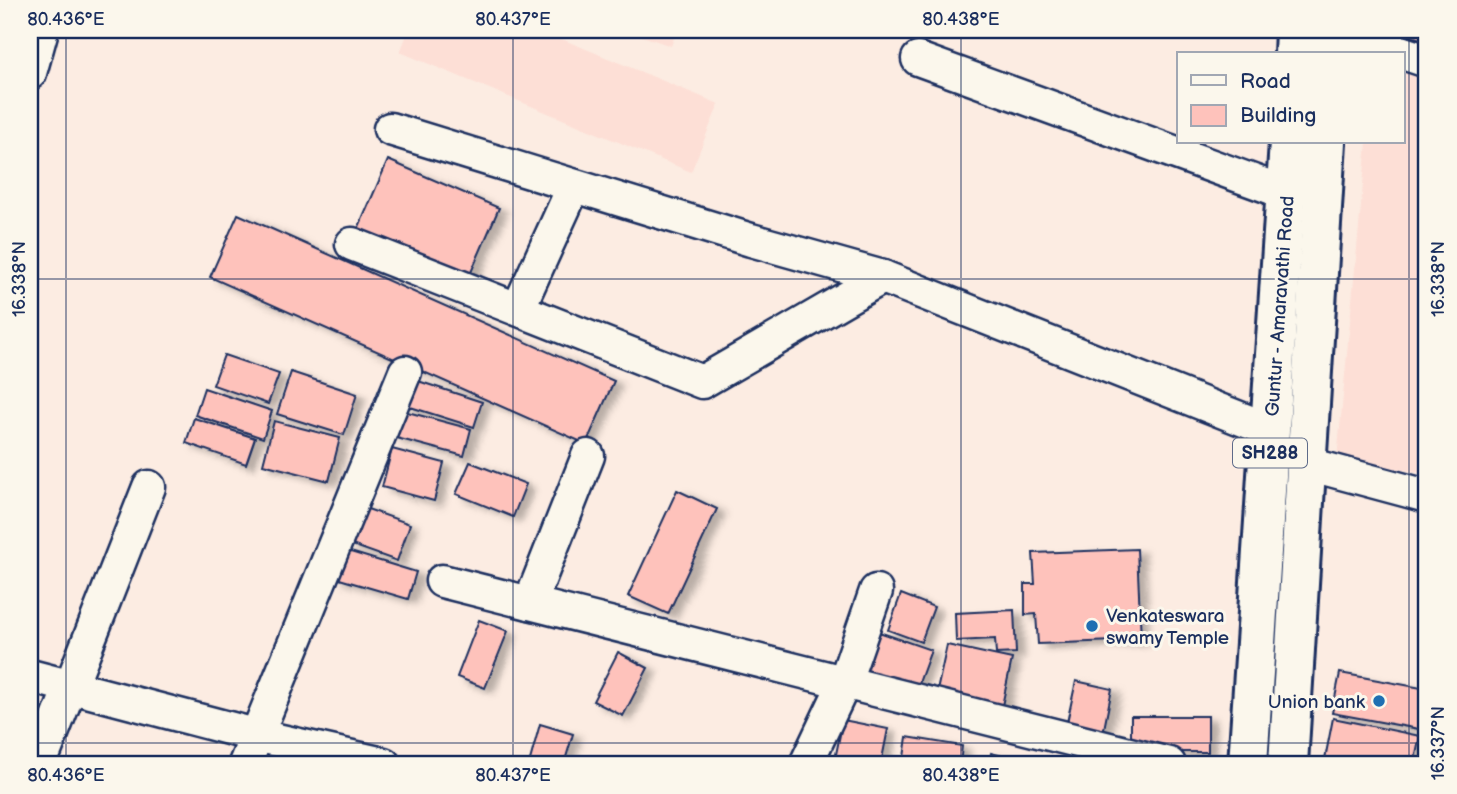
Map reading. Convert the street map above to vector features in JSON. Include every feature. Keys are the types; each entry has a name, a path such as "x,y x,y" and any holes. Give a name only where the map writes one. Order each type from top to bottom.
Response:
{"main road":[{"path":"1294,52 1296,30"},
{"path":"1330,52 1333,30"},
{"name":"Guntur - Amaravathi Road","path":"1248,764 1289,144"},
{"name":"Guntur - Amaravathi Road","path":"1288,764 1326,144"}],"street":[{"path":"30,73 41,30"},
{"path":"1333,30 1400,52"},
{"path":"1404,53 1427,61"},
{"path":"918,59 1286,193"},
{"path":"390,130 883,277 1272,431"},
{"path":"518,309 574,186"},
{"path":"352,244 702,382 883,277"},
{"path":"245,764 405,372"},
{"path":"530,603 588,456"},
{"path":"1308,464 1427,496"},
{"path":"40,764 68,687 149,487"},
{"path":"442,581 1169,764"},
{"path":"806,764 844,684 876,591"},
{"path":"30,676 255,735 384,764"}],"shaded area":[{"path":"409,30 540,30 719,104 691,172 400,52"},
{"path":"625,30 677,30 671,46"},
{"path":"1378,30 1427,30 1427,474 1337,459 1367,144 1404,144 1404,52"}],"building":[{"path":"1404,30 1427,30 1427,41 1402,33"},
{"path":"388,160 499,208 469,277 358,229"},
{"path":"238,214 614,381 586,444 210,277"},
{"path":"224,355 279,374 268,404 213,385"},
{"path":"291,372 357,394 344,435 277,414"},
{"path":"412,379 482,402 474,427 404,405"},
{"path":"204,388 272,411 263,438 195,415"},
{"path":"400,410 471,429 464,456 393,437"},
{"path":"194,418 255,438 246,464 186,443"},
{"path":"274,421 340,438 329,481 263,464"},
{"path":"392,449 444,463 434,501 382,487"},
{"path":"470,462 526,484 513,517 456,494"},
{"path":"677,490 717,509 668,614 628,596"},
{"path":"362,507 410,524 397,561 349,544"},
{"path":"1137,549 1141,640 1038,644 1036,614 1025,615 1025,584 1035,584 1033,553"},
{"path":"344,550 416,572 408,599 336,578"},
{"path":"901,594 934,607 921,642 888,630"},
{"path":"1014,610 1016,653 996,654 995,639 956,641 955,613"},
{"path":"479,620 508,631 485,688 457,677"},
{"path":"879,632 931,650 916,691 865,673"},
{"path":"947,645 1012,659 1000,715 935,700"},
{"path":"618,652 648,668 623,716 593,701"},
{"name":"Union bank","path":"1340,673 1427,689 1419,729 1332,713"},
{"path":"1076,681 1112,689 1103,734 1066,727"},
{"path":"1131,716 1208,716 1208,752 1131,752"},
{"path":"1333,718 1420,736 1414,764 1324,764"},
{"path":"843,720 888,729 881,764 834,764"},
{"path":"540,724 573,734 564,764 529,764"},
{"path":"907,737 962,746 960,764 903,764"},
{"path":"991,753 1035,764 989,764"}],"place":[{"name":"Venkateswara swamy Temple","path":"1092,626"},
{"name":"Union bank","path":"1379,701"}]}
